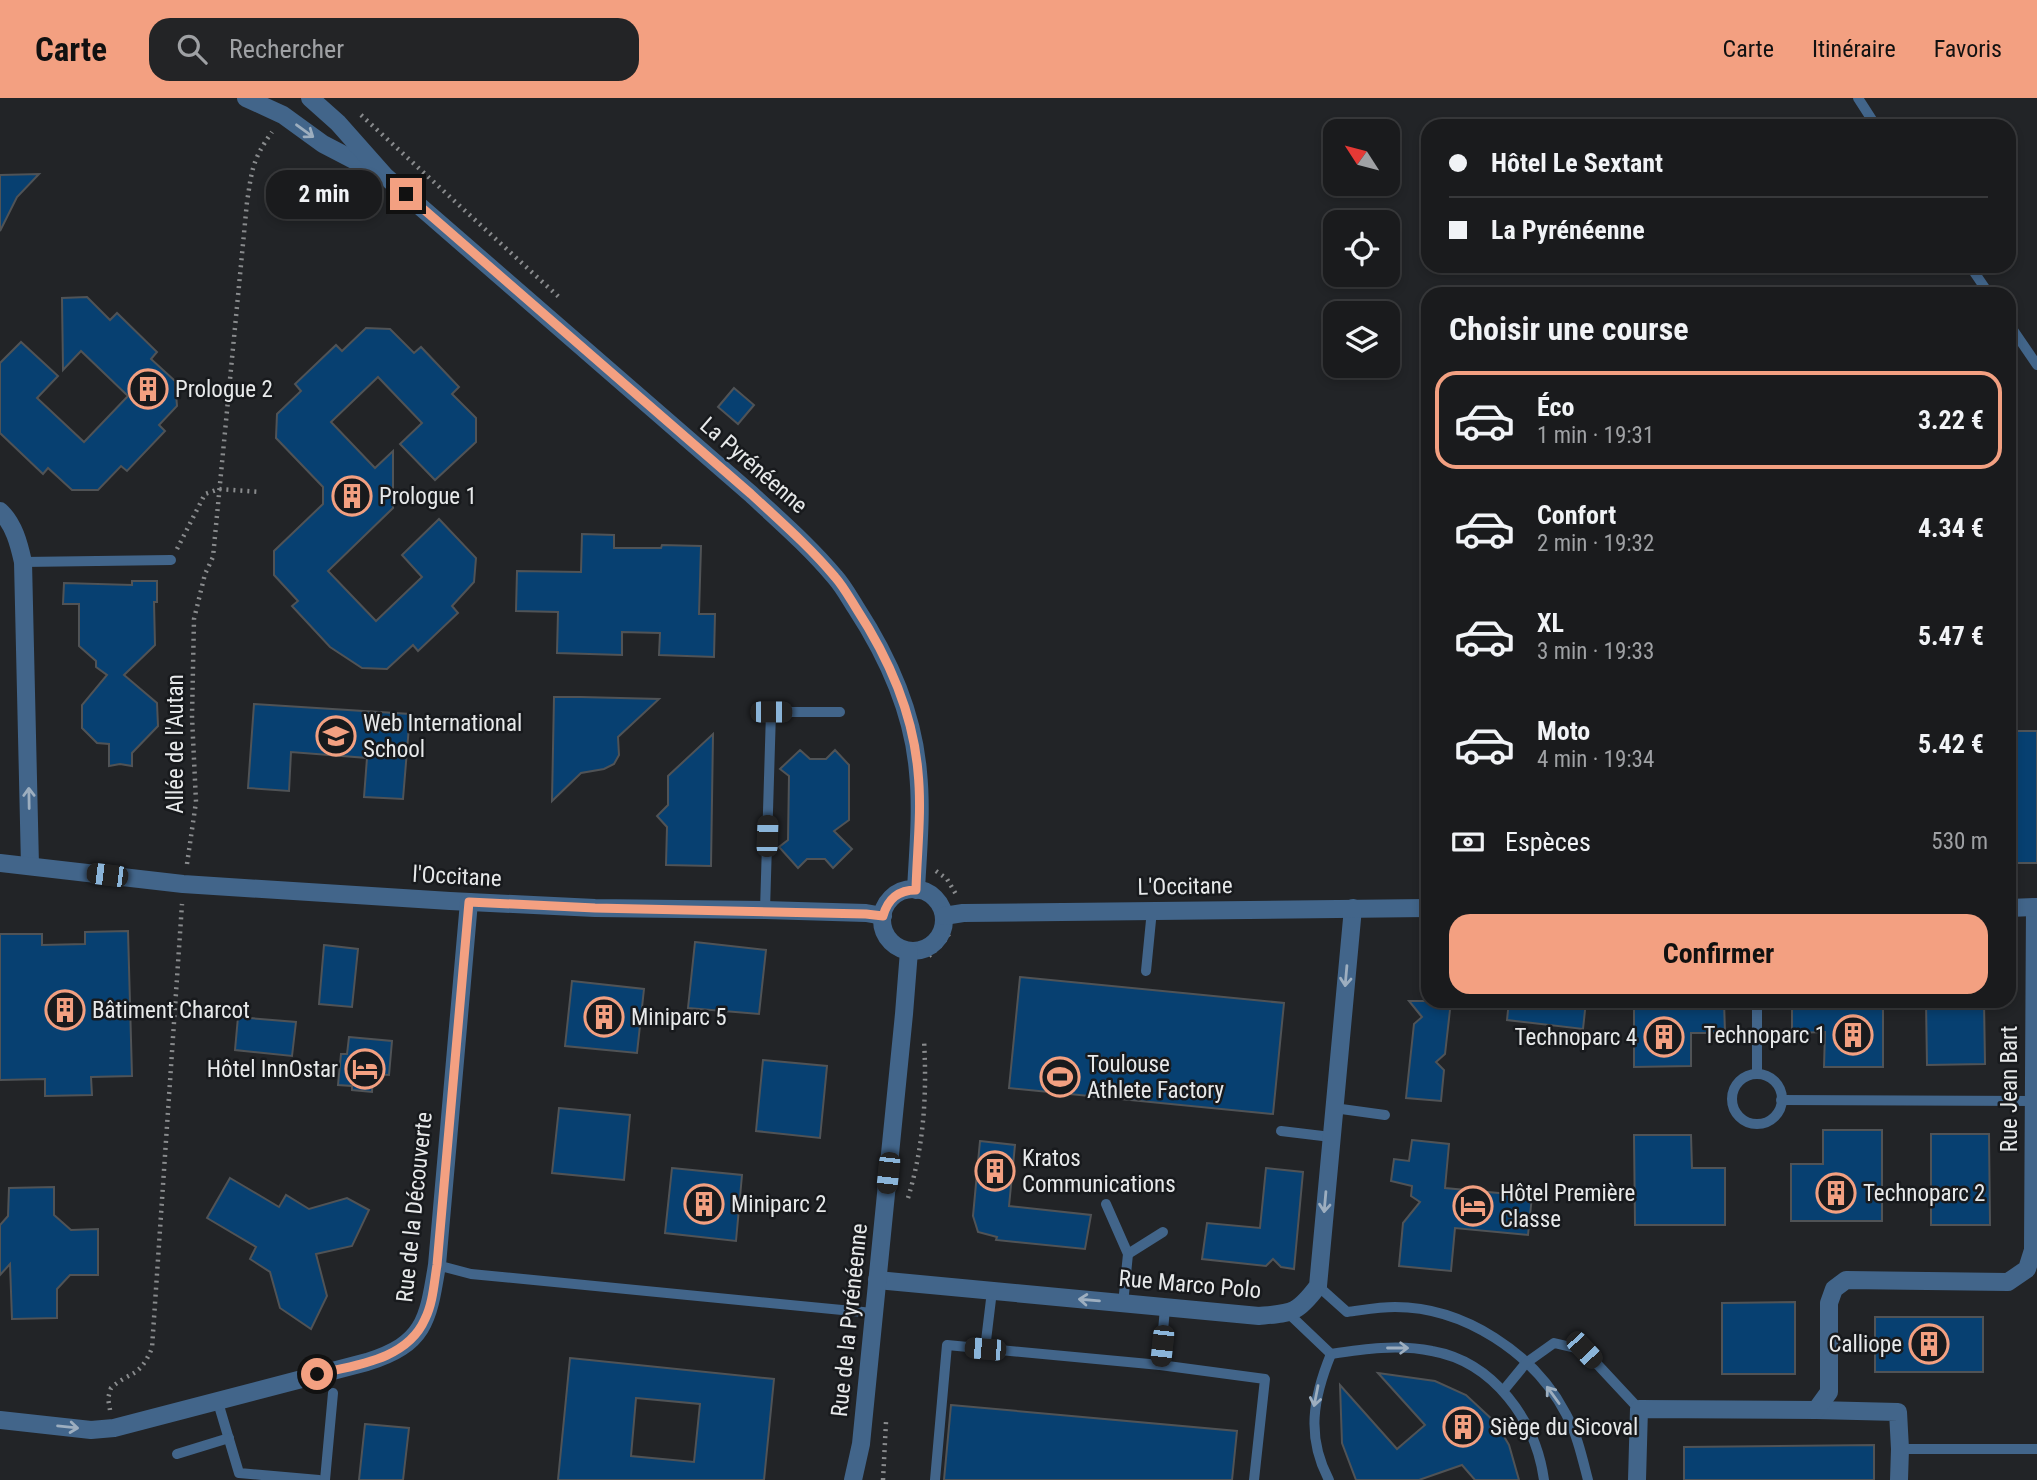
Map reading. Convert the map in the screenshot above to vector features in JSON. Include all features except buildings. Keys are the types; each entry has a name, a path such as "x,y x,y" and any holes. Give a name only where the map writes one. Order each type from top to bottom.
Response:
{"street":[{"path":"246,98 283,115 323,144 385,176"},
{"path":"310,98 338,123 385,176"},
{"name":"La Pyrénéenne","path":"385,176 751,494 806,544 837,579 885,656 911,729 918,770 916,890"},
{"path":"0,511 6,516 17,538 23,562 30,866"},
{"name":"l'Occitane","path":"0,863 183,884 450,895 469,902 883,916"},
{"path":"916,890 935,898 944,916 944,926 935,942 918,951 917,956 900,948 886,935 883,926 885,907 898,893 916,890"},
{"name":"Rue de la Découverte","path":"0,1420 91,1430 114,1427 393,1354 411,1339 425,1320 437,1265 469,902"},
{"path":"2016,908 2036,907"},
{"name":"Rue Jean Bart","path":"1816,1410 1829,1392 1829,1303 1834,1289 1846,1280 2008,1282 2032,1269 2036,907"},
{"path":"1318,1286 1353,908"},
{"name":"L'Occitane","path":"944,916 963,913 1421,908"},
{"name":"Rue de la Pyrénéenne","path":"853,1480 861,1444 905,1014 917,956"},
{"name":"Rue Marco Polo","path":"877,1279 1259,1316 1289,1314 1305,1303 1318,1286"},
{"path":"1637,1480 1639,1409 1898,1412 1899,1480"},
{"name":"Rue de la Pyrénéenne","path":"861,1444 864,1480"}],"lane":[{"path":"1858,98 1872,119"},
{"path":"2016,334 2037,365"},
{"path":"23,562 171,560"},
{"path":"765,910 771,712 840,712"},
{"path":"1146,971 1152,911"},
{"path":"1756,1074 1757,1008"},
{"path":"1756,1074 1772,1079 1781,1092 1781,1100 1780,1108 1769,1120 1753,1123 1738,1115 1732,1100 1733,1092 1742,1079 1756,1074"},
{"path":"1781,1100 2035,1101"},
{"path":"1334,1108 1385,1115"},
{"path":"1282,1131 1331,1137"},
{"path":"1106,1204 1128,1254 1123,1304"},
{"path":"1128,1254 1163,1231"},
{"path":"437,1265 471,1274 873,1313"},
{"path":"1318,1286 1347,1312 1397,1307 1449,1316 1475,1326 1499,1340 1526,1363 1565,1412 1575,1433 1588,1480"},
{"path":"985,1349 992,1291"},
{"path":"1160,1365 1165,1308"},
{"path":"1289,1314 1331,1354 1393,1348 1435,1351 1477,1368 1503,1391 1534,1438 1544,1480"},
{"path":"1503,1391 1526,1363 1554,1343 1584,1350 1639,1409"},
{"path":"935,1480 947,1345 1160,1365 1265,1379 1254,1480"},
{"path":"1329,1480 1318,1455 1314,1410 1318,1387 1331,1354"},
{"path":"326,1480 333,1393"},
{"path":"217,1399 239,1473 319,1480"},
{"path":"177,1454 229,1438"},
{"path":"1900,1449 2037,1449"}],"path":[{"name":"Allée de l'Autan","path":"114,1427 108,1398 111,1388 135,1374 146,1362 152,1348 183,884 196,802 193,738 194,619 205,574 213,557 252,172 256,154 283,115"},
{"path":"171,560 205,494 219,489 261,492"},
{"path":"917,956 942,944 963,913 956,894"},
{"path":"906,1205 918,1166 927,1091 923,1030"},
{"path":"883,1480 887,1418"}],"place":[{"name":"Prologue 2","path":"148,389"},
{"name":"Prologue 1","path":"352,496"},
{"name":"Web International School","path":"336,736"},
{"name":"Bâtiment Charcot","path":"65,1010"},
{"name":"Miniparc 5","path":"604,1017"},
{"name":"Technoparc 1","path":"1853,1035"},
{"name":"Technoparc 4","path":"1664,1037"},
{"name":"Hôtel InnOstar","path":"365,1069"},
{"name":"Toulouse Athlete Factory","path":"1060,1077"},
{"name":"Kratos Communications","path":"995,1171"},
{"name":"Technoparc 2","path":"1836,1193"},
{"name":"Miniparc 2","path":"704,1204"},
{"name":"Hôtel Première Classe","path":"1473,1206"},
{"name":"Calliope","path":"1929,1344"},
{"name":"Siège du Sicoval","path":"1463,1427"}],"route":[{"path":"317,1374 393,1354 411,1339 425,1320 437,1265 469,902 883,916 885,907 898,893 916,890 920,813 918,770 911,729 885,656 837,579 806,544 751,494 406,194"}]}
